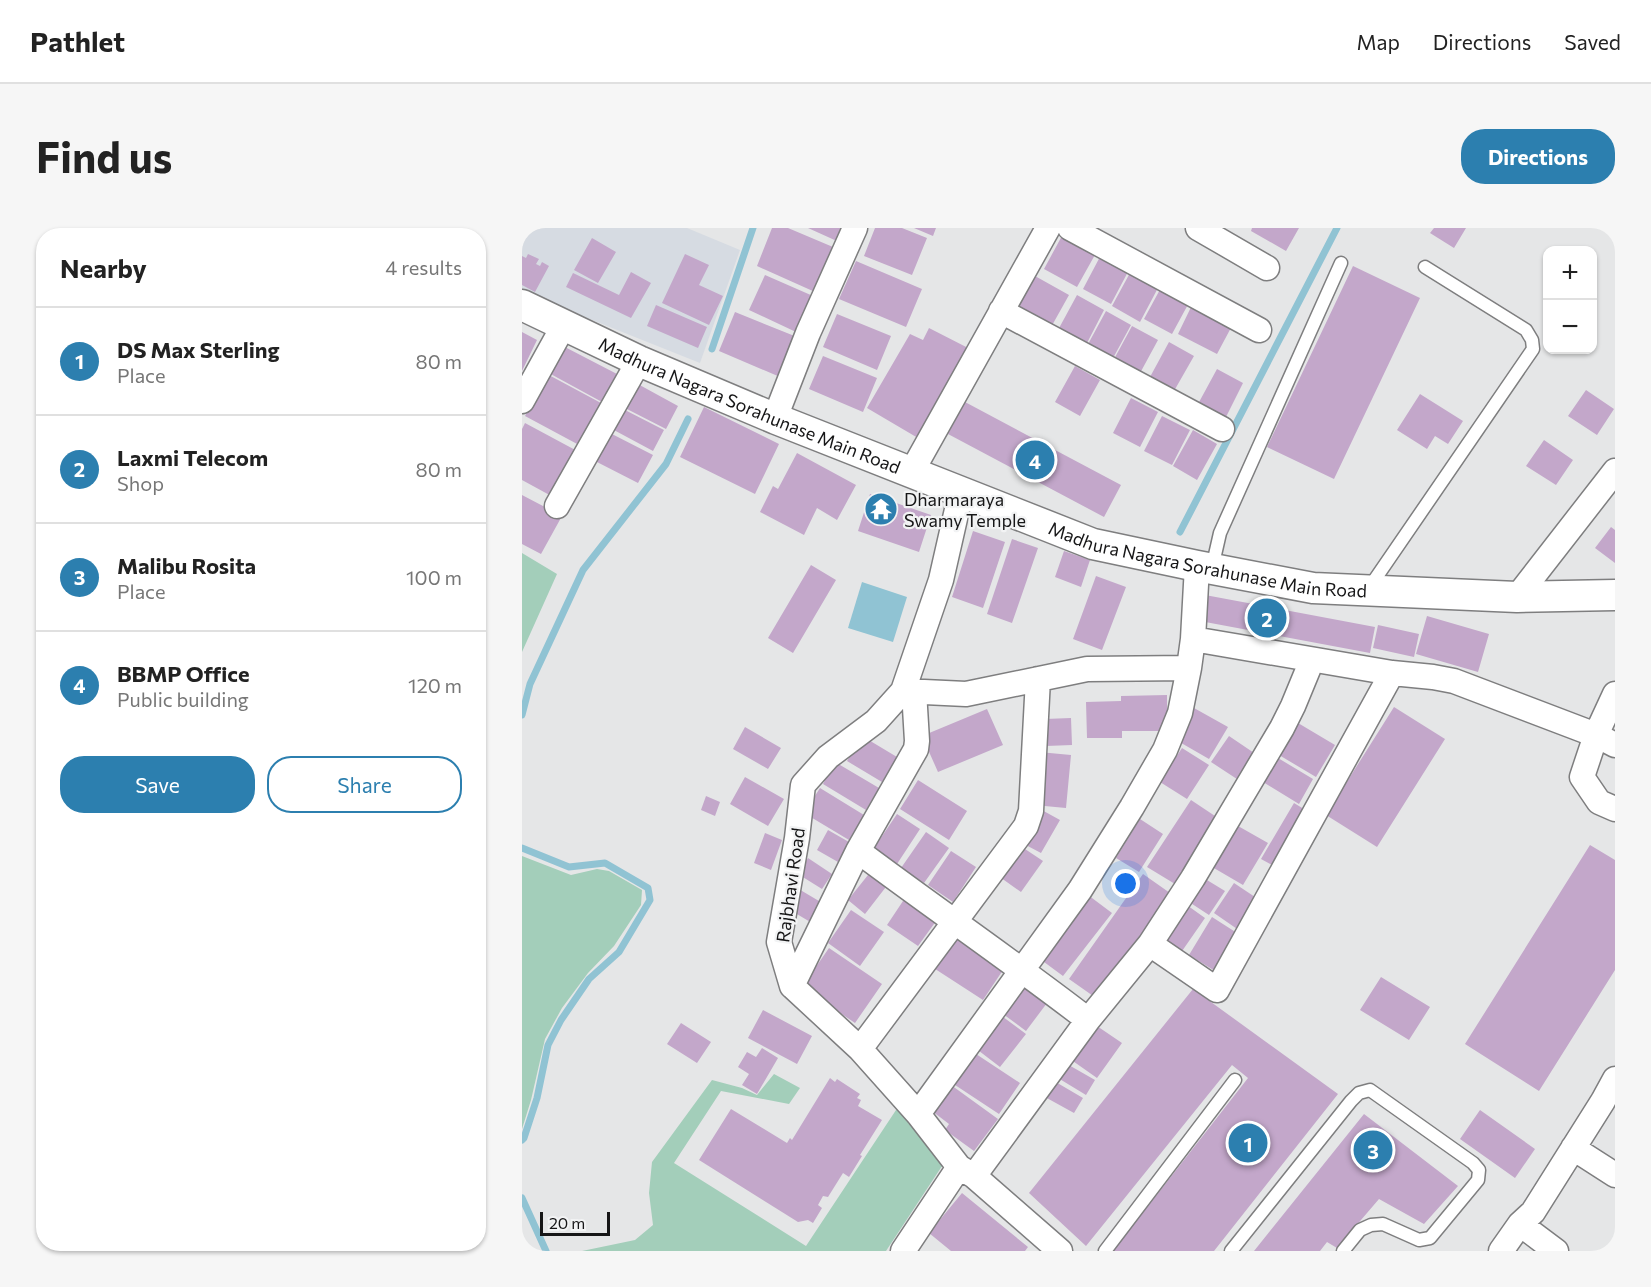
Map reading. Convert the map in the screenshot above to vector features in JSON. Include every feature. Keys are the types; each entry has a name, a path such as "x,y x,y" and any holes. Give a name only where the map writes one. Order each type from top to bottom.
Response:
{"street":[{"path":"776,419 808,333 855,228"},
{"path":"912,473 1048,228"},
{"path":"1070,228 1259,330"},
{"path":"1198,228 1267,268"},
{"name":"Madhura Nagara Sorahunase Main Road","path":"522,304 639,361 776,419 1093,544 1313,588 1517,597 1615,595"},
{"path":"1001,311 1222,429"},
{"path":"522,401 564,325"},
{"path":"557,506 639,361"},
{"path":"1517,597 1615,471"},
{"name":"Rajbhavi Road","path":"792,986 779,942 797,838 803,785 828,757 876,721 908,691 940,580 961,492"},
{"path":"918,1114 1080,890 1165,750 1180,714 1204,568"},
{"path":"1193,639 1392,673 1433,676 1454,681 1605,740"},
{"path":"903,1251 1150,944 1193,878 1282,728 1312,660"},
{"path":"1060,1251 966,1171 860,1049 792,986 858,851 916,749 917,741 908,691 966,694 1087,669 1189,668"},
{"path":"1150,944 1217,990 1392,673"},
{"path":"860,1049 1026,826 1030,811 1038,679"},
{"path":"1615,694 1605,740 1582,777 1599,802 1615,809"},
{"path":"858,851 1089,1020"},
{"path":"1501,1251 1520,1224 1533,1212 1615,1079"},
{"path":"1573,1148 1615,1175"},
{"path":"1520,1224 1556,1251"}],"lane":[{"path":"1204,568 1341,263"},
{"path":"1367,591 1533,349 1532,340 1526,330 1425,267"},
{"path":"1105,1251 1235,1080"},
{"path":"1231,1251 1351,1101 1359,1093 1370,1090 1473,1163 1479,1170 1478,1180 1430,1238 1419,1240 1383,1224 1371,1225 1360,1230 1343,1251"}],"shaded area":[{"path":"522,228 687,228 740,250 700,363 522,292"}],"green space":[{"path":"522,553 557,574 522,652"},
{"path":"522,856 571,875 597,869 609,871 642,890 641,905 614,946 588,973 562,1008 545,1039 522,1129"},
{"path":"774,1074 800,1088 789,1104 721,1091 674,1163 806,1246 900,1104 946,1160 886,1251 582,1251 635,1240 653,1225 649,1193 652,1162 712,1080 742,1088 757,1095"}],"water":[{"path":"862,582 907,597 893,642 848,628"}],"building":[{"path":"772,228 788,228 833,247 815,292 757,266"},
{"path":"808,228 845,228 839,242"},
{"path":"875,228 902,228 927,238 912,275 864,256"},
{"path":"914,228 936,228 933,236"},
{"path":"1252,228 1299,228 1286,251 1251,231"},
{"path":"1434,228 1466,228 1454,248 1430,233"},
{"path":"1063,234 1096,253 1077,287 1044,269"},
{"path":"592,238 616,252 598,283 574,270"},
{"path":"1102,253 1130,268 1111,304 1083,289"},
{"path":"528,254 539,259 536,264 540,266 542,262 549,266 535,292 522,285 522,256 526,258"},
{"path":"685,254 709,265 699,285 723,296 709,325 662,303"},
{"path":"856,261 922,289 906,327 839,299"},
{"path":"1353,266 1420,298 1334,479 1267,447"},
{"path":"1131,271 1159,286 1140,322 1112,306"},
{"path":"631,272 651,283 631,318 566,287 573,273 619,295"},
{"path":"765,275 813,296 796,332 749,310"},
{"path":"1035,276 1069,295 1050,329 1016,311"},
{"path":"1163,284 1191,299 1172,334 1144,319"},
{"path":"1077,295 1104,310 1086,345 1058,330"},
{"path":"1193,303 1233,324 1217,354 1178,334"},
{"path":"656,305 707,327 698,348 647,326"},
{"path":"1106,311 1131,325 1112,360 1087,346"},
{"path":"735,312 797,337 780,377 719,351"},
{"path":"837,314 891,336 877,370 823,347"},
{"path":"1132,326 1158,340 1139,375 1113,361"},
{"path":"929,328 974,351 923,441 867,408 910,334 923,340"},
{"path":"522,332 537,340 522,371"},
{"path":"1169,342 1194,356 1174,391 1150,377"},
{"path":"561,345 617,374 602,402 547,372"},
{"path":"823,356 877,378 863,412 809,389"},
{"path":"1075,366 1100,380 1080,416 1055,402"},
{"path":"1217,369 1243,383 1225,419 1198,404"},
{"path":"547,374 601,403 579,445 525,416"},
{"path":"636,383 678,406 666,429 623,407"},
{"path":"1586,390 1614,409 1597,435 1568,416"},
{"path":"1420,394 1463,421 1448,444 1435,436 1427,449 1397,430"},
{"path":"1131,398 1158,412 1140,447 1113,433"},
{"path":"965,402 1121,485 1104,517 948,434"},
{"path":"704,407 779,444 755,494 680,457"},
{"path":"623,409 664,430 653,451 612,429"},
{"path":"1162,416 1190,430 1172,465 1144,451"},
{"path":"525,423 579,452 555,498 522,480 522,429"},
{"path":"1193,430 1217,444 1197,480 1173,466"},
{"path":"610,433 653,455 638,483 595,461"},
{"path":"1544,440 1573,460 1556,485 1526,466"},
{"path":"797,453 856,485 837,520 817,508 804,535 760,512 773,486 778,489"},
{"path":"870,494 931,515 919,552 858,531"},
{"path":"522,495 562,516 541,554 522,544"},
{"path":"1611,527 1615,530 1615,563 1595,548"},
{"path":"973,531 1005,542 983,608 952,597"},
{"path":"1012,539 1038,548 1012,623 987,614"},
{"path":"1064,551 1090,560 1081,587 1055,577"},
{"path":"811,565 836,580 793,653 768,638"},
{"path":"1096,576 1126,587 1102,650 1073,639"},
{"path":"1205,595 1375,627 1370,653 1200,621"},
{"path":"1427,616 1489,634 1478,672 1416,654"},
{"path":"1378,625 1419,634 1414,657 1373,648"},
{"path":"1167,695 1167,731 1122,731 1122,738 1087,738 1086,702 1121,701 1121,696"},
{"path":"1394,707 1445,739 1377,847 1326,815"},
{"path":"1194,708 1228,727 1209,759 1176,740"},
{"path":"987,709 1003,745 938,772 922,736"},
{"path":"1071,718 1072,745 1046,746 1045,719"},
{"path":"1298,723 1335,745 1316,777 1279,755"},
{"path":"745,727 781,748 768,769 733,749"},
{"path":"862,736 897,757 882,782 847,761"},
{"path":"1229,736 1260,757 1243,783 1211,762"},
{"path":"1182,748 1209,765 1187,799 1160,782"},
{"path":"1039,752 1071,755 1066,808 1034,805"},
{"path":"1278,758 1313,779 1299,804 1263,782"},
{"path":"835,762 879,788 866,810 823,784"},
{"path":"745,777 784,799 768,826 730,804"},
{"path":"918,780 967,811 949,840 900,809"},
{"path":"820,788 864,815 849,840 804,813"},
{"path":"706,796 720,802 715,816 701,810"},
{"path":"1191,800 1218,818 1175,884 1147,867"},
{"path":"1294,803 1312,814 1279,869 1261,859"},
{"path":"1040,809 1060,820 1041,853 1022,843"},
{"path":"897,814 920,829 897,864 874,848"},
{"path":"1140,819 1163,834 1139,872 1116,858"},
{"path":"1231,822 1268,843 1243,885 1207,864"},
{"path":"828,830 849,842 838,862 817,850"},
{"path":"926,832 949,848 924,883 901,868"},
{"path":"765,833 782,840 771,870 754,863"},
{"path":"1019,845 1043,861 1021,892 997,875"},
{"path":"1590,845 1615,860 1615,970 1539,1091 1465,1044"},
{"path":"951,851 976,867 953,902 928,885"},
{"path":"808,858 832,874 822,889 798,874"},
{"path":"872,870 889,883 865,914 848,900"},
{"path":"1143,874 1170,893 1096,998 1069,979"},
{"path":"1202,877 1225,891 1209,915 1186,900"},
{"path":"1234,883 1261,901 1240,931 1214,913"},
{"path":"797,888 824,904 812,923 785,907"},
{"path":"907,895 939,917 918,946 887,925"},
{"path":"1088,895 1112,913 1063,976 1040,959"},
{"path":"1184,903 1205,918 1180,954 1159,939"},
{"path":"851,910 884,932 860,966 828,943"},
{"path":"1212,917 1237,933 1215,971 1189,955"},
{"path":"951,932 1005,967 983,1000 929,965"},
{"path":"829,948 882,984 855,1023 802,987"},
{"path":"1381,977 1430,1007 1409,1040 1360,1010"},
{"path":"1023,979 1050,999 1026,1031 999,1011"},
{"path":"1193,989 1338,1094 1214,1251 1113,1251 1248,1078 1232,1065 1086,1246 1029,1193"},
{"path":"763,1010 812,1036 797,1064 748,1038"},
{"path":"995,1011 1026,1034 1000,1067 970,1044"},
{"path":"681,1023 711,1042 697,1063 667,1044"},
{"path":"1094,1024 1122,1043 1097,1078 1070,1059"},
{"path":"762,1048 778,1058 757,1094 742,1085 749,1074 738,1067 747,1052 756,1057"},
{"path":"973,1052 1020,1083 999,1114 952,1083"},
{"path":"1067,1064 1095,1080 1086,1095 1058,1078"},
{"path":"830,1078 835,1082 837,1079 860,1094 857,1098 861,1100 858,1106 882,1120 849,1177 843,1173 828,1197 823,1196 818,1205 822,1208 813,1223 808,1220 798,1222 699,1160 731,1109 787,1143 790,1138 792,1140"},
{"path":"1054,1081 1083,1098 1074,1113 1045,1097"},
{"path":"951,1085 998,1119 974,1151 945,1130 949,1124 932,1111"},
{"path":"1480,1110 1535,1149 1515,1178 1460,1139"},
{"path":"1364,1114 1458,1186 1424,1224 1379,1199 1337,1248 1327,1242 1320,1251 1254,1251"},
{"path":"962,1193 1028,1247 1025,1251 951,1251 929,1233"}],"waterway":[{"path":"712,349 753,228"},
{"path":"1180,532 1337,228"},
{"path":"522,715 530,684 583,570 666,464 688,419"},
{"path":"522,848 569,867 605,863 648,888 650,900 619,952 589,979 561,1020 548,1045 537,1098 522,1140"},
{"path":"522,1198 546,1251"}],"place":[{"name":"BBMP Office","path":"1035,460"},
{"name":"Dharmaraya Swamy Temple","path":"881,509"},
{"name":"Laxmi Telecom","path":"1267,618"},
{"name":"DS Max Sterling","path":"1248,1143"},
{"name":"Malibu Rosita","path":"1373,1150"}]}
